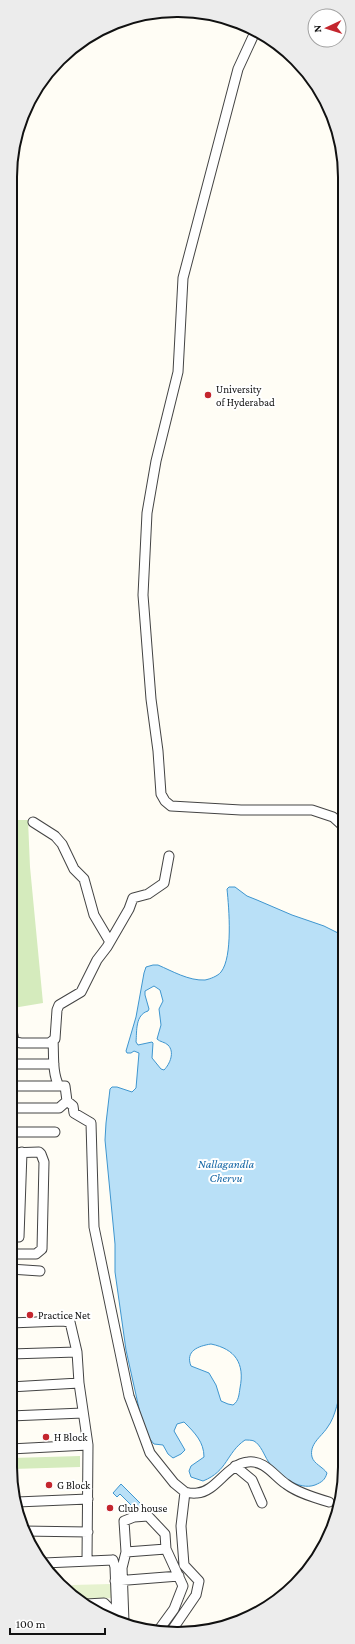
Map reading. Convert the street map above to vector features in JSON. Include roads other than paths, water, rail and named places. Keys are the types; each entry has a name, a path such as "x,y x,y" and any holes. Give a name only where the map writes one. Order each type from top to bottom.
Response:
{"street":[{"path":"253,36 238,69 183,278 178,372 156,461 147,513 143,595 151,699 158,751 160,785 161,794 165,801 171,806 241,810 312,810 333,817 338,822"},
{"path":"33,822 54,836 62,844 74,869 84,879 94,915 110,942"},
{"path":"59,1086 54,1064 53,1040 59,1005 81,992 97,960 110,942 129,909 133,898 148,894 164,883 169,856"},
{"path":"17,1042 49,1043 53,1040"},
{"path":"17,1064 54,1064"},
{"path":"17,1086 65,1086 67,1101 73,1106 74,1113 91,1123 94,1227 129,1396 150,1453 174,1483 185,1492 198,1494 209,1488 235,1466 249,1462 266,1466 287,1485 314,1498 329,1502"},
{"path":"17,1108 59,1108 67,1101"},
{"path":"17,1132 55,1132"},
{"path":"17,1152 39,1152 43,1158 42,1249 36,1254 17,1254"},
{"path":"17,1215 22,1152"},
{"path":"17,1269 40,1271"},
{"path":"17,1323 70,1322 77,1352 79,1383 88,1445 87,1561"},
{"path":"17,1354 77,1352"},
{"path":"17,1387 79,1383"},
{"path":"17,1416 83,1413"},
{"path":"17,1449 88,1445"},
{"path":"235,1466 252,1480 262,1503"},
{"path":"174,1627 196,1595 199,1581 184,1565 181,1526 185,1492"},
{"path":"21,1502 88,1499"},
{"path":"117,1615 119,1581 125,1554 124,1521 134,1517 148,1516 165,1534 166,1549 183,1586 174,1609 161,1626"},
{"path":"31,1531 88,1532"},
{"path":"123,1617 119,1581 113,1560 114,1556 117,1554 166,1549"},
{"path":"48,1562 113,1560"},
{"path":"119,1581 179,1576"},
{"path":"94,1604 104,1603 108,1607 108,1611"}],"water":[{"name":"Nallagandla Chervu","path":"229,887 235,887 247,896 292,915 324,926 338,933 338,1402 330,1423 312,1448 313,1459 327,1473 321,1482 309,1486 295,1484 277,1472 256,1443 245,1440 234,1450 222,1467 211,1477 203,1481 191,1477 189,1471 191,1466 204,1457 201,1442 184,1422 177,1424 174,1431 185,1450 173,1458 168,1454 163,1445 154,1444 149,1438 140,1413 126,1350 115,1272 115,1244 105,1140 110,1089 112,1087 117,1087 132,1092 136,1088 139,1053 134,1051 127,1053 126,1051 136,1017 146,967 158,965 181,975 199,980 205,980 218,975 225,965 227,955 229,944 227,889","holes":["154,986 160,990 163,1001 159,1009 161,1025 157,1039 168,1045 171,1051 170,1061 164,1070 161,1069 152,1058 153,1043 138,1045 136,1042 139,1020 141,1016 149,1009 145,991","211,1344 226,1349 236,1358 241,1371 238,1399 233,1405 221,1401 216,1385 209,1373 191,1366 190,1357 194,1350"]},
{"path":"121,1484 144,1507 140,1511 136,1507 132,1511 129,1509 132,1506 120,1494 117,1497 113,1493"}],"place":[{"name":"University of Hyderabad","path":"208,395"},
{"name":"Practice Net","path":"30,1315"},
{"name":"H Block","path":"46,1437"},
{"name":"G Block","path":"49,1485"},
{"name":"Club house","path":"110,1508"}]}
